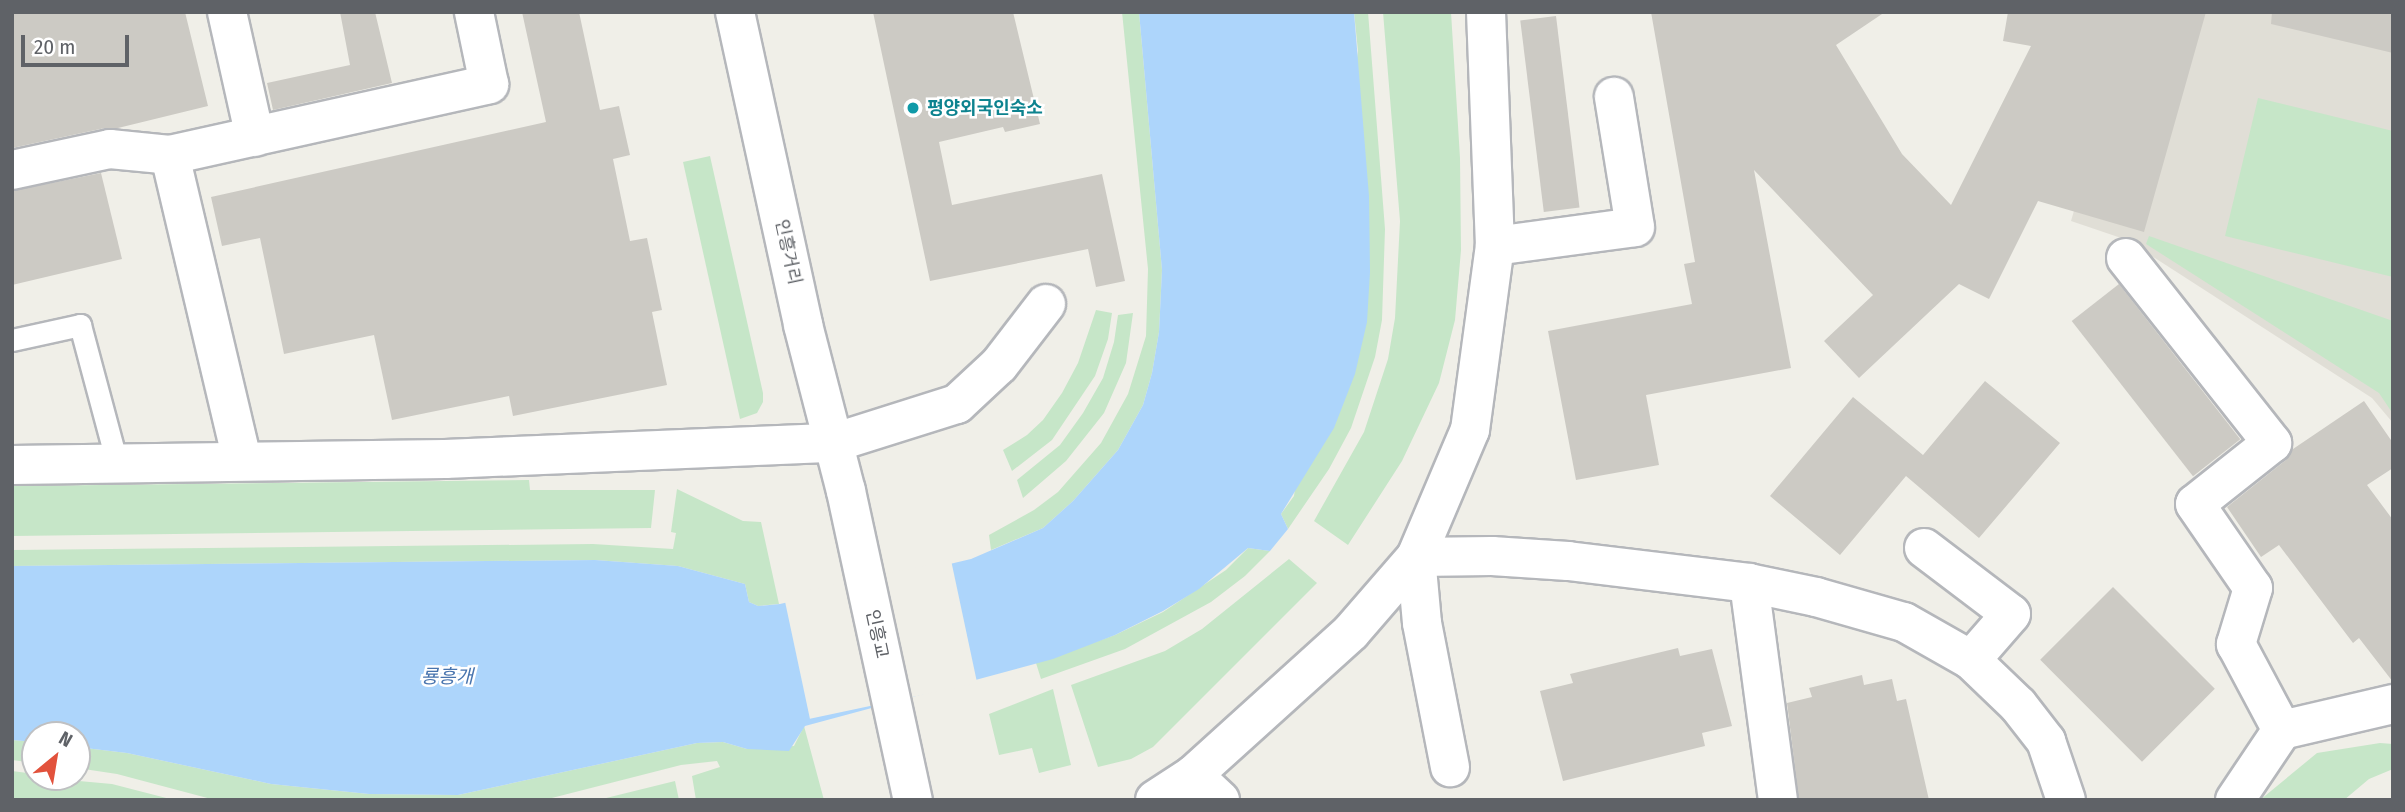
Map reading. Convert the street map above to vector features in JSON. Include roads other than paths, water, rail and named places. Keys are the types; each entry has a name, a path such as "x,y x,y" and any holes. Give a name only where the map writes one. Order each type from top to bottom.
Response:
{"street":[{"path":"227,12 255,137"},
{"path":"12,170 110,149 170,155 489,85 474,12"},
{"name":"인흥거리","path":"735,12 803,325 846,491"},
{"path":"1155,800 1207,787 1351,632 1416,556 1470,429 1495,246 1486,12"},
{"path":"1495,246 1635,227 1614,97"},
{"path":"170,155 242,460"},
{"path":"2126,258 2272,443 2195,504 2253,587 2236,644 2282,730"},
{"path":"12,465 445,459 833,443 957,404 999,365 1046,304"},
{"name":"인흥교","path":"846,491 910,788"},
{"path":"1924,548 2011,614 1970,660"},
{"path":"1416,556 1492,556 1568,561 1749,583 1816,597 1904,622 1970,660 2018,705 2046,741 2068,799"},
{"path":"1416,556 1422,623 1450,766"},
{"path":"1749,583 1778,800"},
{"path":"2235,800 2282,730 2393,704"}],"lane":[{"path":"12,340 80,325 117,463"}],"water":[{"name":"룡흥개","path":"1139,12 1354,12 1369,196 1370,272 1367,322 1355,374 1334,428 1281,514 1288,529 1270,551 1248,548 1199,589 1163,611 1115,635 1053,659 805,726 789,751 747,749 723,742 697,743 458,795 369,794 271,784 127,753 91,749 91,721 21,721 21,741 12,740 12,566 595,560 678,566 745,584 749,602 758,606 780,604 971,559 1043,528 1073,501 1118,450 1143,405 1152,373 1159,332 1162,270"}],"place":[{"name":"평양외국인숙소","path":"913,108"}]}
